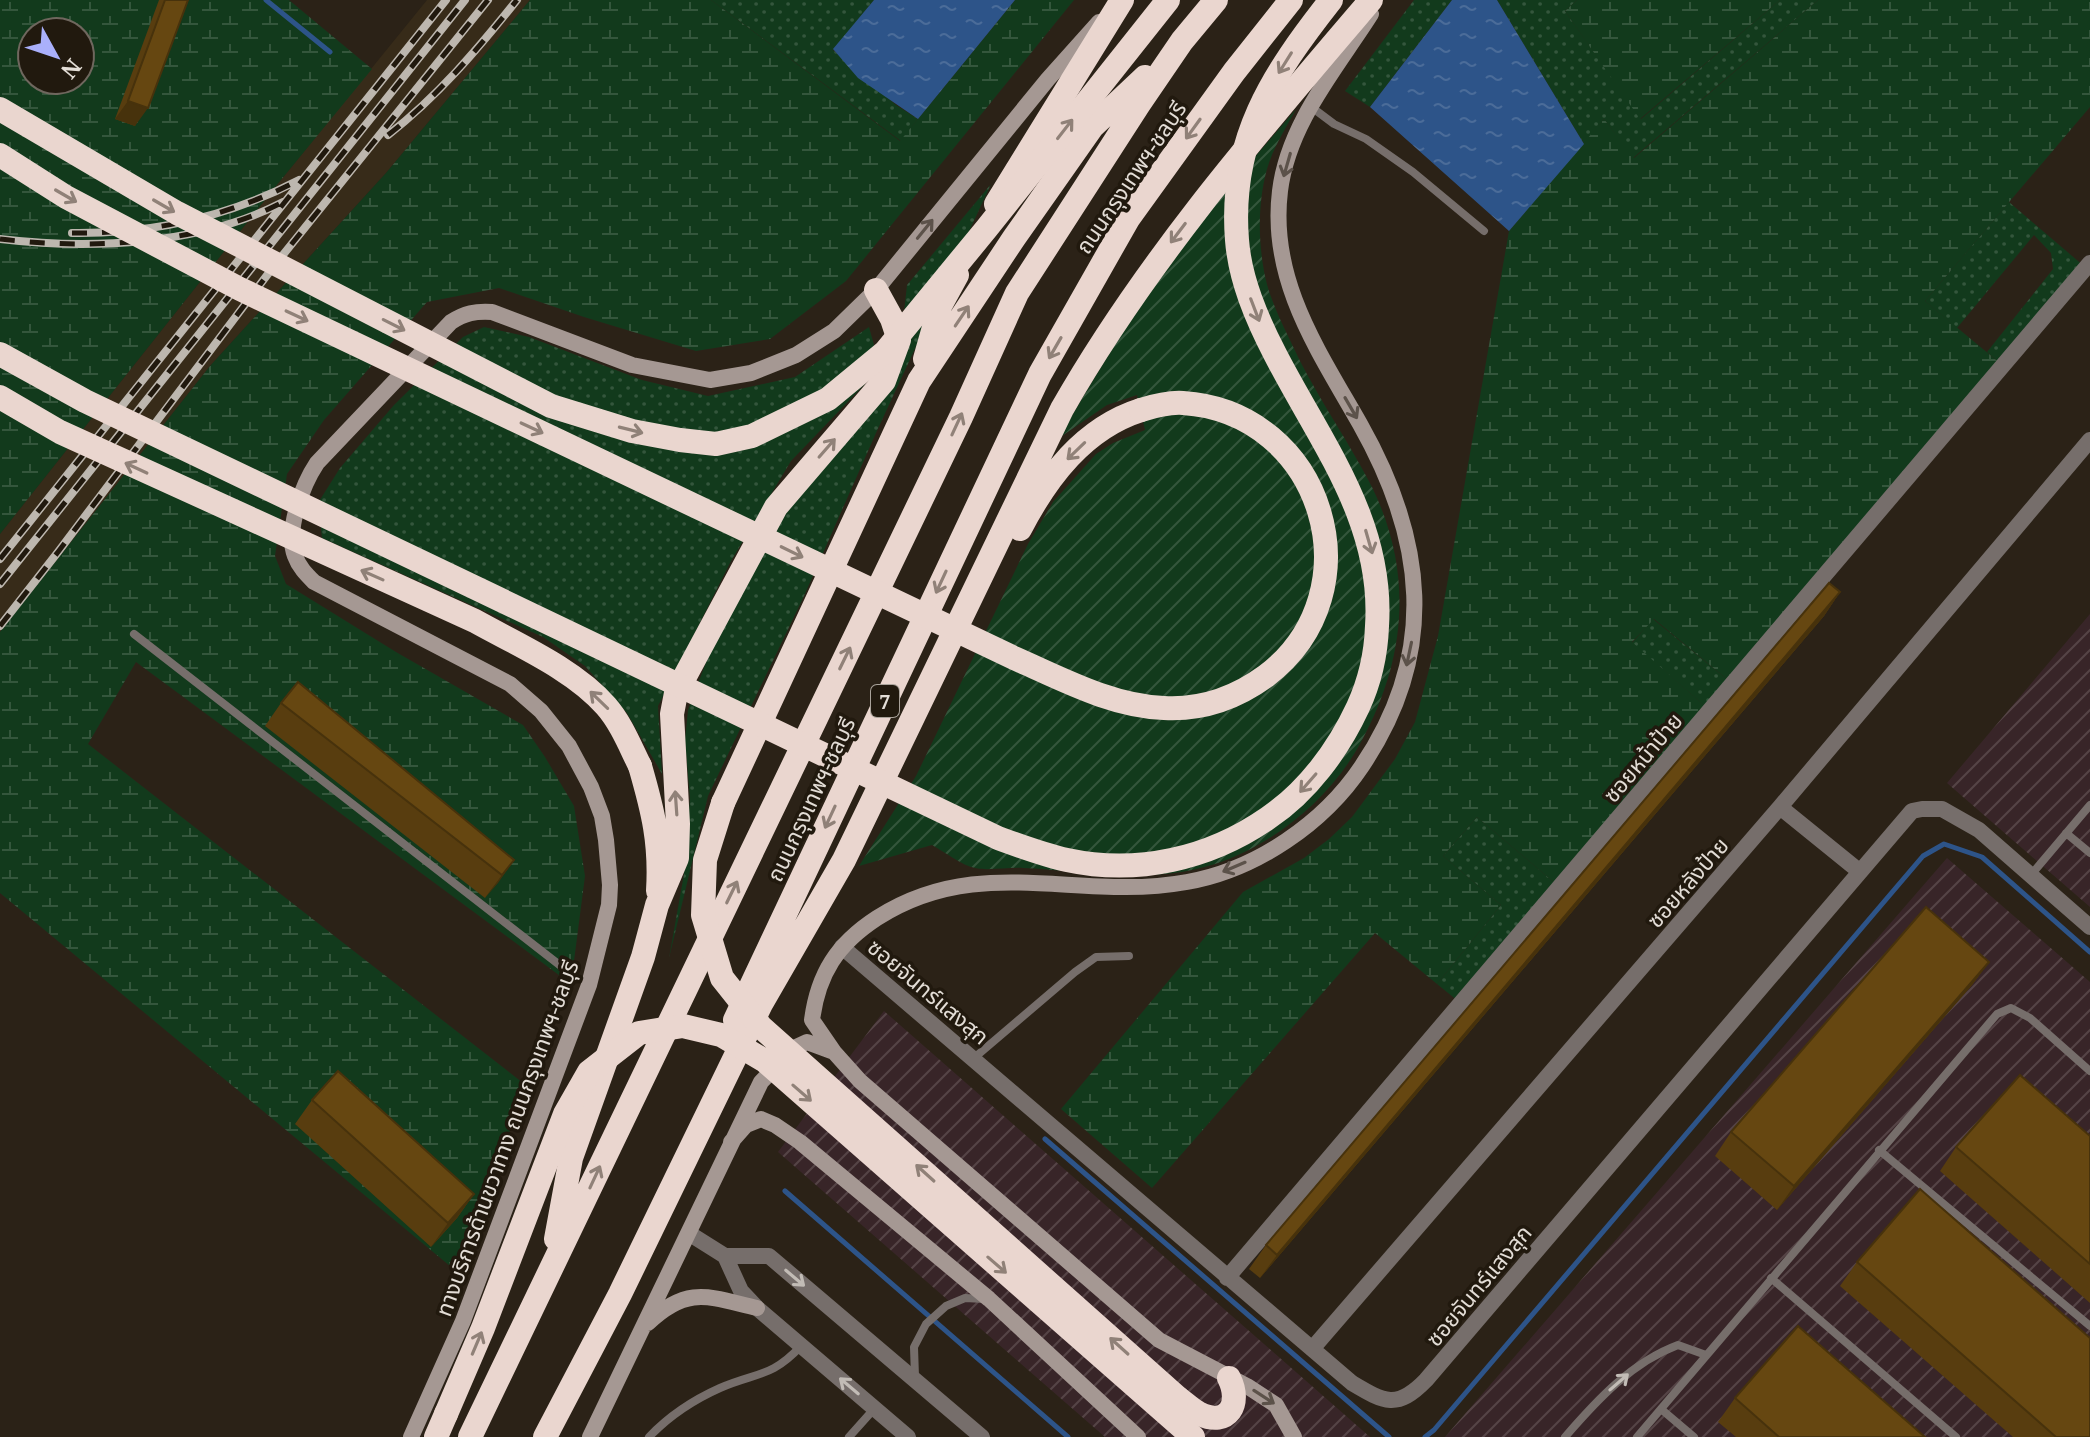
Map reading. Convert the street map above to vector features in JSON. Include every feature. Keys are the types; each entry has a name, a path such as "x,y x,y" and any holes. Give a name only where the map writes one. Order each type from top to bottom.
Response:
{"highway":[{"path":"919,381 940,306 985,221 1120,0"},
{"path":"0,109 177,213 551,406 632,431 716,444 752,436 828,399 885,352 1168,0"},
{"name":"ถนนกรุงเทพฯ-ชลบุรี","path":"470,1437 961,417 1017,293 1182,41 1216,0"},
{"name":"ถนนกรุงเทพฯ-ชลบุรี","path":"538,1437 1040,374 1128,219 1234,72 1291,0"},
{"path":"0,354 99,408 998,838 1080,862 1122,865 1179,860 1199,854 1253,828 1282,809 1306,787 1338,745 1353,718 1373,665 1378,590 1376,567 1364,526 1341,471 1265,334 1246,285 1237,244 1235,191 1240,161 1252,128 1267,92 1288,56 1331,0"},
{"path":"545,1437 626,1281 761,1004 844,860 1062,409 1090,360 1127,303 1210,192 1371,0"},
{"path":"1182,41 1092,127 919,381 723,803 705,860 703,915 722,978 761,1027 1178,1398 1198,1413 1219,1416 1229,1412 1236,1403 1237,1392 1229,1378"},
{"path":"0,155 66,197 240,289 1014,658 1116,700 1161,708 1193,707 1230,697 1251,687 1291,654 1316,610 1325,582 1323,528 1314,493 1302,470 1269,436 1222,411 1182,403 1141,410 1102,427 1049,480 1004,561 925,725 888,788 864,819"},
{"path":"550,1273 571,1158 643,957 657,905 677,858 672,714 676,693 776,507 884,381 899,340 892,319 876,290"},
{"path":"0,397 60,432 475,621 539,656 584,686 606,705 640,766 656,819 659,867 657,905"},
{"path":"436,1437 483,1328 565,1114 589,1072 639,1033 683,1026 721,1035 765,1061 1193,1437"}],"main road":[{"name":"ทางบริการด้านขวาทาง ถนนกรุงเทพฯ-ชลบุรี","path":"411,1437 463,1321 589,985 609,905 610,864 602,816 591,787 569,746 528,697 510,684 314,582 301,569 293,552 295,521 304,482 328,452 451,322 476,311 492,312 632,365 710,380 751,373 796,355 834,331 876,290 1048,79 1120,0"},
{"path":"1294,1437 1276,1405 1159,1340 860,1081 834,1052 812,1020 816,994 826,970 842,947 861,928 893,908 963,884 1000,881 1150,885 1185,883 1214,876 1269,851 1320,813 1341,793 1377,741 1392,712 1410,651 1414,626 1412,560 1401,510 1392,487 1367,436 1312,342 1286,278 1279,210 1287,163 1310,106 1380,0"},
{"path":"590,1437 761,1082 794,1048 807,1042 834,1052"},
{"path":"731,1142 750,1122 761,1119 800,1142 989,1299 1138,1437"},
{"path":"640,1331 663,1309 678,1300 694,1296 757,1308"}],"street":[{"name":"ซอยหน้าป้าย","path":"1227,1278 2090,263"},
{"name":"ซอยหลังป้าย","path":"1312,1349 1780,807 2090,440"},
{"path":"1780,807 1859,871"},
{"name":"ซอยจันทร์แสงสุก","path":"842,947 1352,1383 1387,1402 1402,1399 1417,1389 1912,811 1942,809 1979,830 2090,927"},
{"path":"690,1234 725,1256 769,1256 982,1437"},
{"path":"725,1256 741,1291 757,1308 908,1437"}],"lane":[{"path":"1310,106 1334,124 1366,139 1413,172 1484,231"},
{"path":"134,634 575,977"},
{"path":"2030,875 2090,805"},
{"path":"2066,833 2090,853"},
{"path":"974,1058 1096,957 1129,956"},
{"path":"1637,1437 1997,1014 2011,1008 2030,1018 2090,1071"},
{"path":"1879,1150 2090,1326"},
{"path":"1771,1278 1956,1437"},
{"path":"915,1380 914,1347 926,1324 946,1306 965,1298 989,1299"},
{"path":"1565,1437 1592,1405 1637,1366 1678,1345 1706,1355"},
{"path":"649,1437 671,1415 718,1389 777,1369 801,1346"},
{"path":"849,1437 875,1408"},
{"path":"1661,1409 1694,1437"}],"shaded area":[{"path":"427,0 530,0 386,173 210,366 0,632 0,534"},
{"path":"2090,614 2090,907 1947,783"},
{"path":"1947,858 2090,982 2090,1437 1445,1437"},
{"path":"884,1011 1370,1437 1105,1437 778,1152"}],"green space":[{"path":"0,0 289,0 372,69 0,534"},
{"path":"530,0 711,0 900,141 1015,0 1074,0 846,281 770,339 696,351 499,288 427,302 324,420 287,474 275,556 286,584 523,725 574,806 585,876 574,961 567,981 136,662 88,744 527,1086 456,1271 0,893 0,632 210,366 386,173"},
{"path":"711,0 874,0 833,50 896,105 918,119 901,141"},
{"path":"1414,0 1452,0 1370,107 1345,91"},
{"path":"1497,0 1577,0 1565,11 1641,119 1780,0 1818,0 1633,158 1604,119 1584,144"},
{"path":"1577,0 1780,0 1640,119 1565,11"},
{"path":"1818,0 2090,0 2090,107 1925,301 2001,364 1728,680 1654,619 1632,642 1706,707 1556,884 1477,817 1443,856 1501,905 1437,984 1375,933 1152,1188 1061,1109 1243,892 1304,858 1352,817 1395,759 1415,722 1438,636 1509,231 1604,119 1634,158"},
{"path":"1296,109 1273,153 1264,182 1260,233 1266,282 1300,361 1372,487 1394,552 1399,584 1399,616 1388,679 1361,742 1334,782 1299,816 1259,845 1215,864 1166,874 1143,875 1023,868 980,869 964,864 932,845 859,866 916,776 1028,544 1053,502 1096,454 1113,443 1145,430 1137,395 1107,405 1059,438 1116,343 1178,251"},
{"path":"991,184 804,596 708,796 669,958 684,874 690,798 685,740 688,710 711,649 784,511 897,375 907,285"},
{"path":"2009,202 2085,267 2001,364 1987,352 2053,269 2051,253 2034,235 1957,328 1925,301"},
{"path":"484,327 529,337 642,380 708,396 795,377 869,327 874,345 865,384 791,461 731,561 658,706 662,774 627,713 585,666 543,637 322,538 318,503 340,468 394,405 463,337"},
{"path":"1653,619 1728,680 1706,707 1632,643"},
{"path":"1477,817 1556,884 1458,1001 1437,984 1501,905 1443,856"}],"water":[{"path":"874,0 1015,0 918,119 858,78 833,49"},
{"path":"1452,0 1497,0 1584,144 1509,231 1370,107"}],"building":[{"path":"165,0 188,0 148,108 128,101"},
{"path":"1829,583 1840,592 1277,1255 1266,1245"},
{"path":"298,682 514,860 502,875 281,703"},
{"path":"1926,907 1989,962 1794,1186 1731,1132"},
{"path":"338,1071 474,1194 448,1223 312,1100"},
{"path":"2020,1075 2090,1136 2090,1264 1956,1147"},
{"path":"1920,1189 2090,1338 2090,1437 2056,1437 1857,1262"},
{"path":"1798,1326 1925,1437 1779,1437 1735,1398"}],"waterway":[{"path":"266,0 330,52"},
{"path":"1425,1437 1923,856 1944,844 1982,857 2090,952"},
{"path":"1045,1139 1389,1437"},
{"path":"785,1191 1068,1437"}],"railway":[{"path":"0,559 446,0"},
{"path":"0,584 465,0"},
{"path":"0,626 274,266 488,0"},
{"path":"388,135 456,72 517,0"},
{"path":"72,233 102,233 188,221 245,204 299,180"},
{"path":"0,239 71,244 145,241 217,227 283,202"}]}
